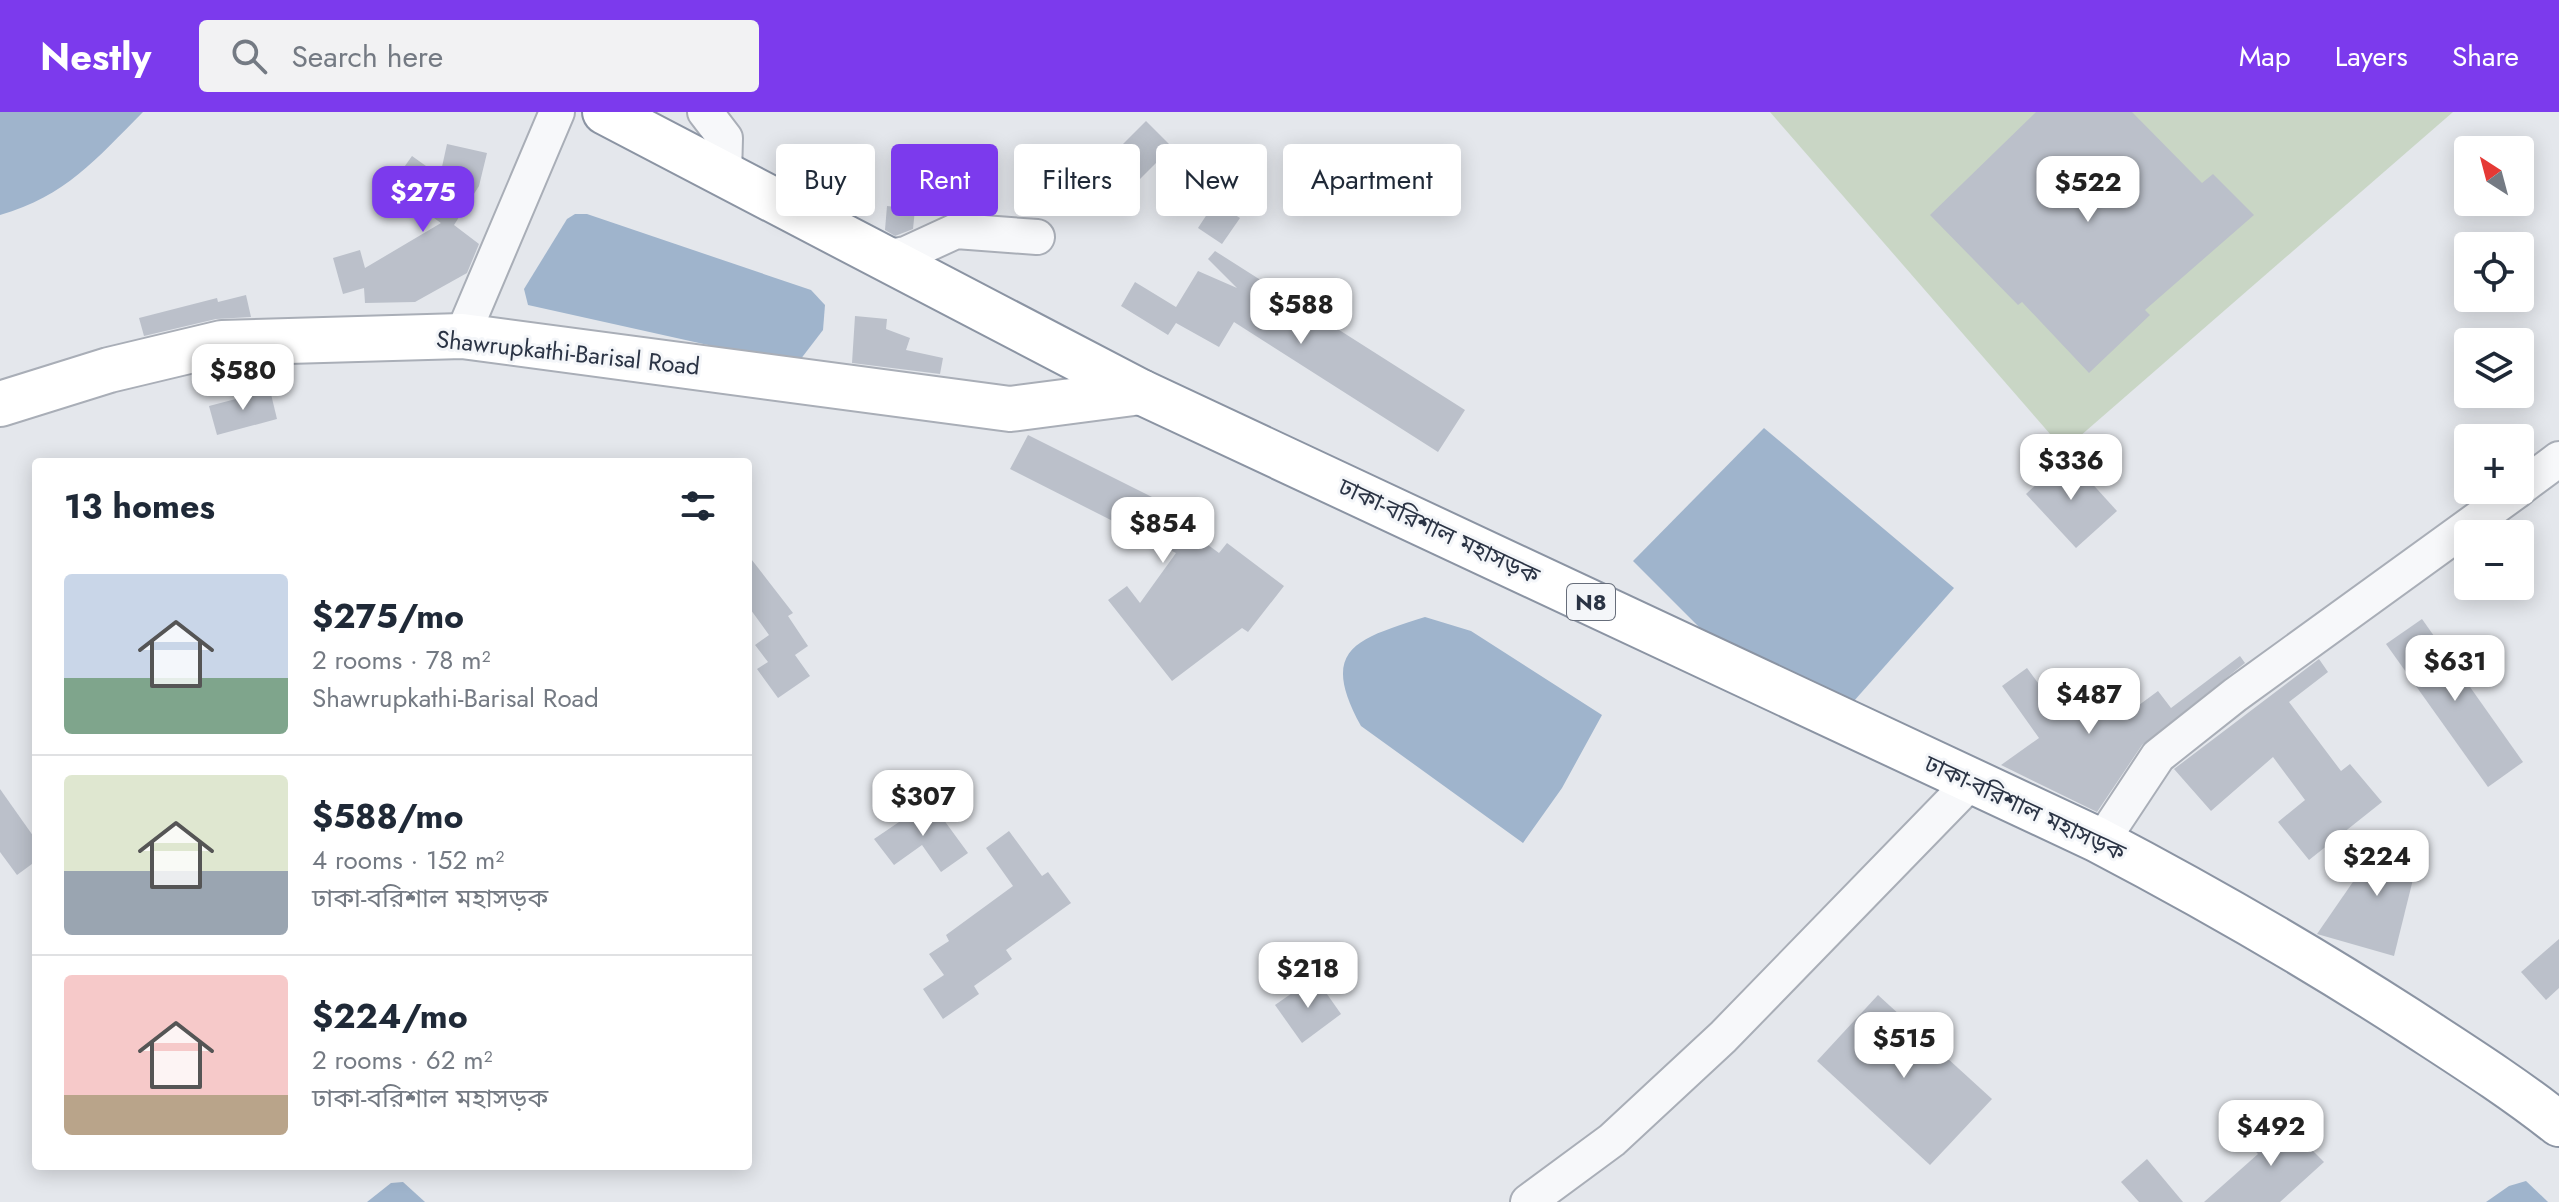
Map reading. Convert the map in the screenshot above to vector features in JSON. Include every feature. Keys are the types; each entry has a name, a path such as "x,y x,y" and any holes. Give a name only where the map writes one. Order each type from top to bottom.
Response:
{"main road":[{"name":"ঢাকা-বরিশাল মহাসড়ক","path":"605,112 1141,392 1970,783 2096,839 2212,900 2353,985 2519,1092 2559,1124"},
{"name":"Shawrupkathi-Barisal Road","path":"0,404 109,370 222,343 462,336 1010,409 1141,392"}],"street":[{"path":"462,336 557,112"},
{"path":"705,112 725,138 724,175"},
{"path":"883,258 906,254 956,231 1037,237"},
{"path":"2534,478 2559,459"},
{"path":"2096,839 2111,827 2158,756 2235,695 2498,504"},
{"path":"1528,1202 1612,1140 1723,1037 1970,783"}],"green space":[{"path":"1770,112 2453,112 2064,450"}],"water":[{"path":"0,112 143,112 79,174 44,198 0,215"},
{"path":"575,214 587,214 811,290 825,305 823,330 800,360 717,347 528,305 524,289 567,219"},
{"path":"1764,428 1954,588 1846,710 1761,689 1633,561"},
{"path":"1425,617 1471,631 1602,715 1562,788 1523,843 1361,726 1349,700 1343,679 1344,663 1351,650 1380,632"},
{"path":"2526,1181 2548,1202 2486,1202 2509,1186"},
{"path":"403,1182 425,1202 367,1202 391,1183"}],"building":[{"path":"2036,112 2132,112 2202,183 2213,174 2254,215 2145,310 2150,315 2089,373 2022,302 2018,305 1930,215"},
{"path":"1146,121 1169,144 1156,144 1156,163 1140,179 1140,144 1123,144"},
{"path":"447,144 487,153 479,186 454,225 479,244 467,273 415,302 365,303 364,288 343,294 333,258 360,250 365,268 441,223 390,187 412,156 440,176"},
{"path":"887,206 891,206 891,216 914,216 913,229 895,236 885,230"},
{"path":"1206,216 1240,218 1222,244 1198,228"},
{"path":"1215,251 1465,410 1438,452 1234,322 1219,347 1176,323 1168,335 1121,306 1135,282 1176,307 1198,271 1237,288 1208,259"},
{"path":"246,295 251,317 216,319 144,336 139,318 217,298 218,302"},
{"path":"855,316 887,319 886,329 910,338 906,350 943,358 940,374 852,363"},
{"path":"270,390 277,419 217,435 209,406"},
{"path":"1028,435 1184,513 1178,523 1219,553 1227,543 1284,586 1248,632 1242,628 1172,681 1108,600 1127,586 1140,603 1176,553 1010,469"},
{"path":"2067,456 2117,511 2076,548 2026,494"},
{"path":"752,560 793,613 788,616 808,646 795,655 810,676 778,698 757,669 768,662 755,645 769,635 752,612"},
{"path":"2422,619 2523,762 2488,787 2386,644"},
{"path":"2240,656 2245,663 2142,745 2097,812 2001,765 2039,738 2002,686 2027,668 2041,687 2048,682 2069,710 2099,689 2120,719 2158,691 2171,708"},
{"path":"2319,659 2328,672 2289,702 2341,771 2350,764 2382,802 2309,860 2278,822 2305,800 2273,757 2211,811 2174,769"},
{"path":"0,789 32,834 32,864 17,875 0,852"},
{"path":"930,801 968,853 941,872 922,845 894,865 874,839"},
{"path":"1009,831 1042,876 1048,872 1071,903 1006,950 1012,959 974,986 979,994 943,1019 923,989 944,975 929,954 949,941 946,935 1013,886 986,848"},
{"path":"2386,834 2422,843 2394,956 2317,934"},
{"path":"2559,939 2559,988 2546,1000 2521,972"},
{"path":"1315,977 1341,1014 1302,1043 1275,1005"},
{"path":"1878,995 1992,1099 1930,1165 1817,1061"},
{"path":"2278,1116 2324,1162 2280,1202 2204,1202 2258,1154 2248,1143"},
{"path":"2147,1159 2183,1202 2139,1202 2121,1182"}]}
